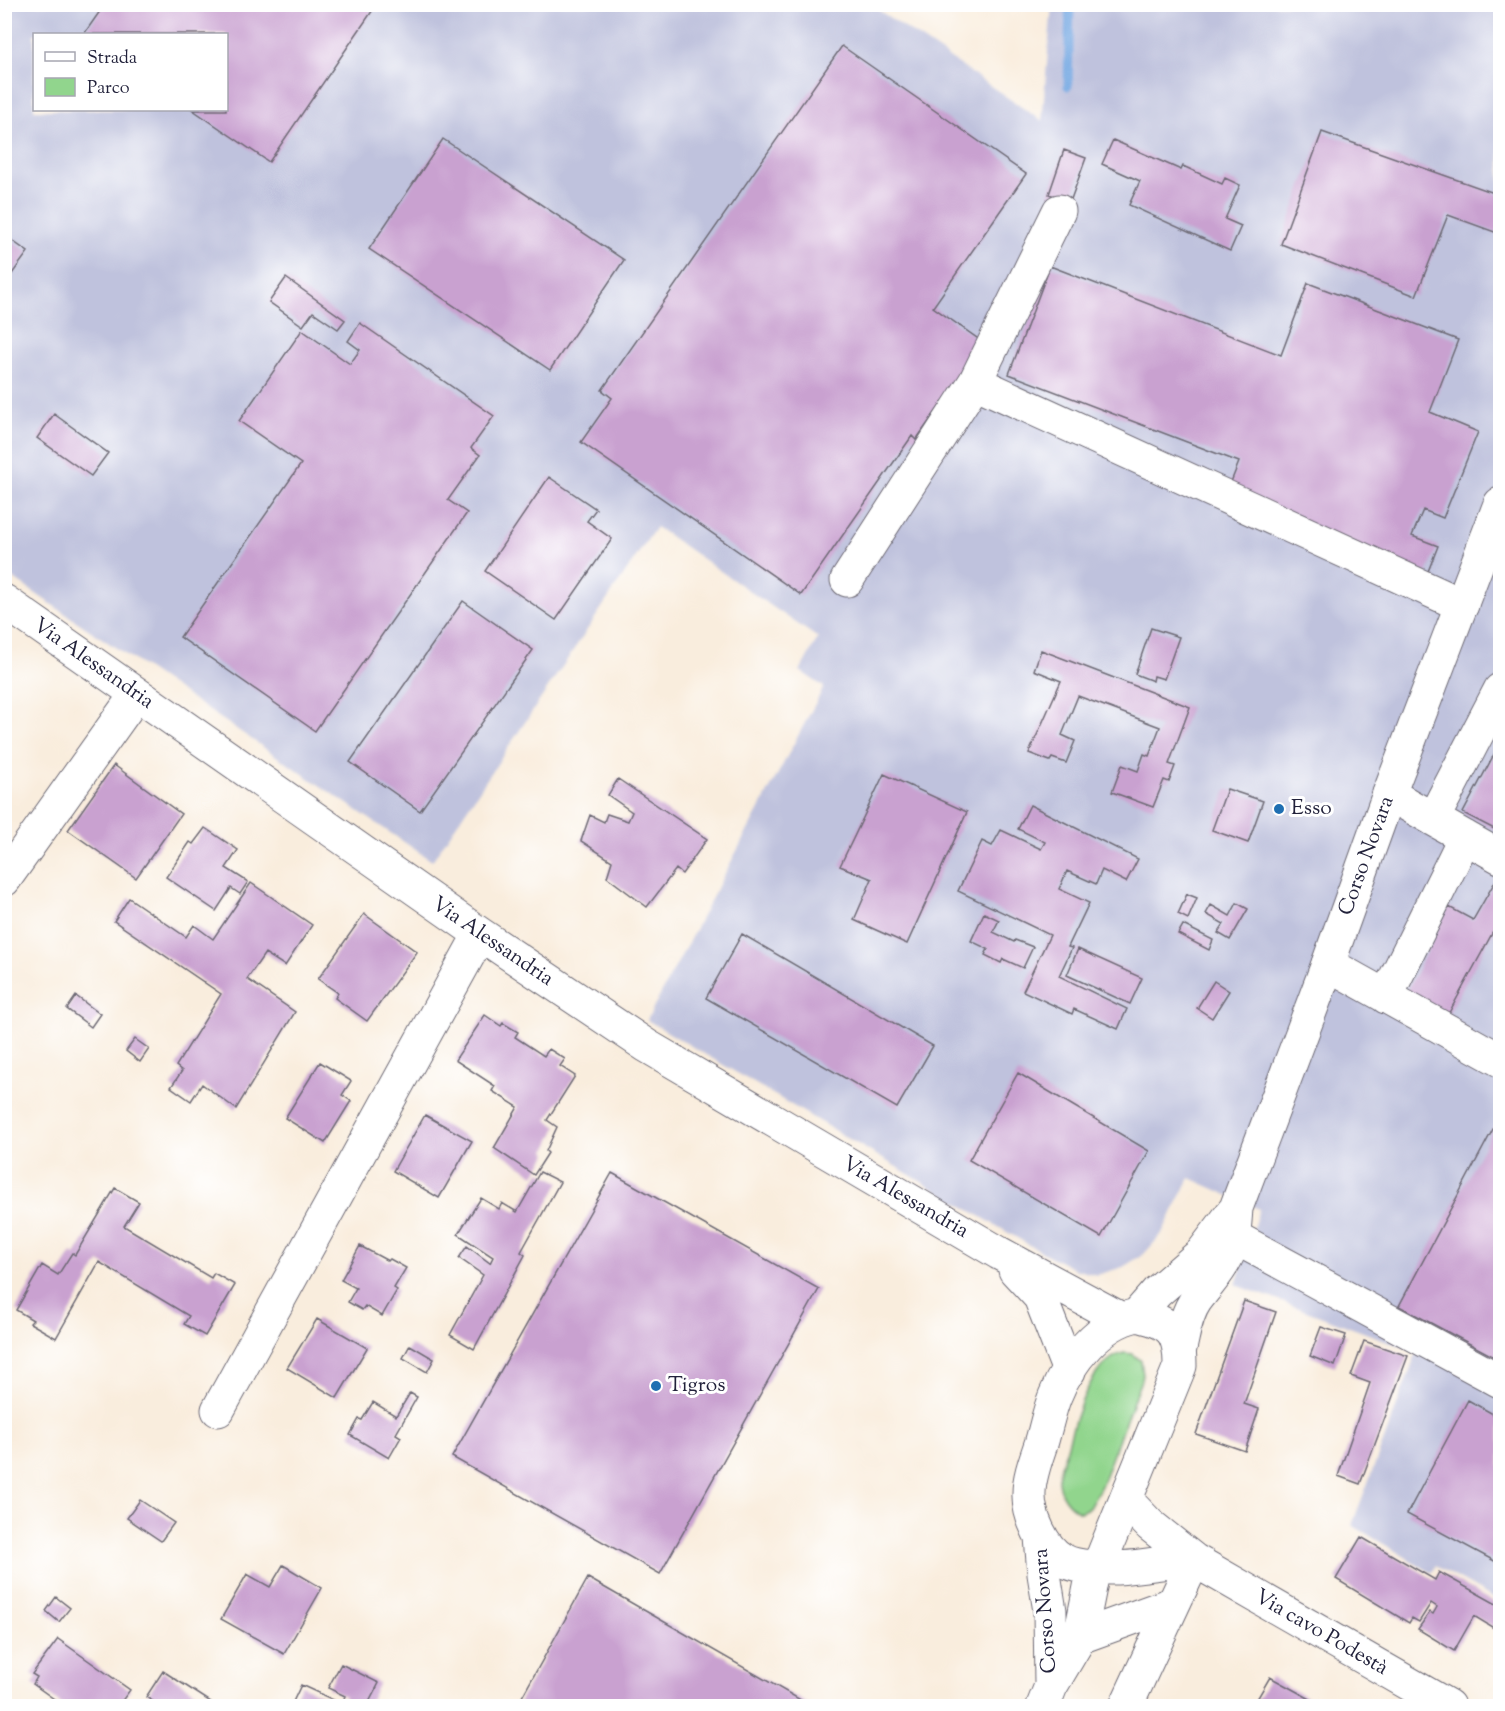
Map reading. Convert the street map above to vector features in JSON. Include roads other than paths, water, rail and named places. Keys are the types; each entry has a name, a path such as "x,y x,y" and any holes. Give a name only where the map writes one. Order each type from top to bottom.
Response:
{"street":[{"path":"847,580 975,382 1059,211"},
{"path":"975,382 1462,605"},
{"name":"Corso Novara","path":"1047,1696 1080,1637 1094,1567 1102,1558 1180,1366 1180,1348 1186,1320 1196,1301 1221,1268 1235,1223 1389,794 1500,504"},
{"name":"Via Alessandria","path":"4,601 480,934 647,1046 999,1253 1129,1317 1157,1319 1175,1334 1180,1348"},
{"path":"1433,819 1500,690"},
{"path":"4,880 136,695"},
{"path":"1389,794 1500,857"},
{"path":"1386,997 1465,837"},
{"path":"218,1410 480,934"},
{"path":"1328,964 1500,1060"},
{"path":"1235,1223 1500,1380"},
{"name":"Corso Novara","path":"1047,1696 1050,1611 1041,1537 1032,1516 1029,1493 1055,1395 1087,1346 1129,1317 1235,1223"},
{"name":"Via Alessandria","path":"999,1253 1040,1297 1069,1371"},
{"name":"Via cavo Podestà","path":"1126,1500 1150,1525 1194,1560 1448,1707"},
{"path":"1041,1537 1061,1559 1078,1566 1121,1569 1157,1562 1194,1560 1126,1707"},
{"path":"1080,1637 1174,1603"}],"waterway":[{"path":"1068,86 1070,4"}],"place":[{"name":"Esso","path":"1279,809"},
{"name":"Tigros","path":"656,1386"}]}
